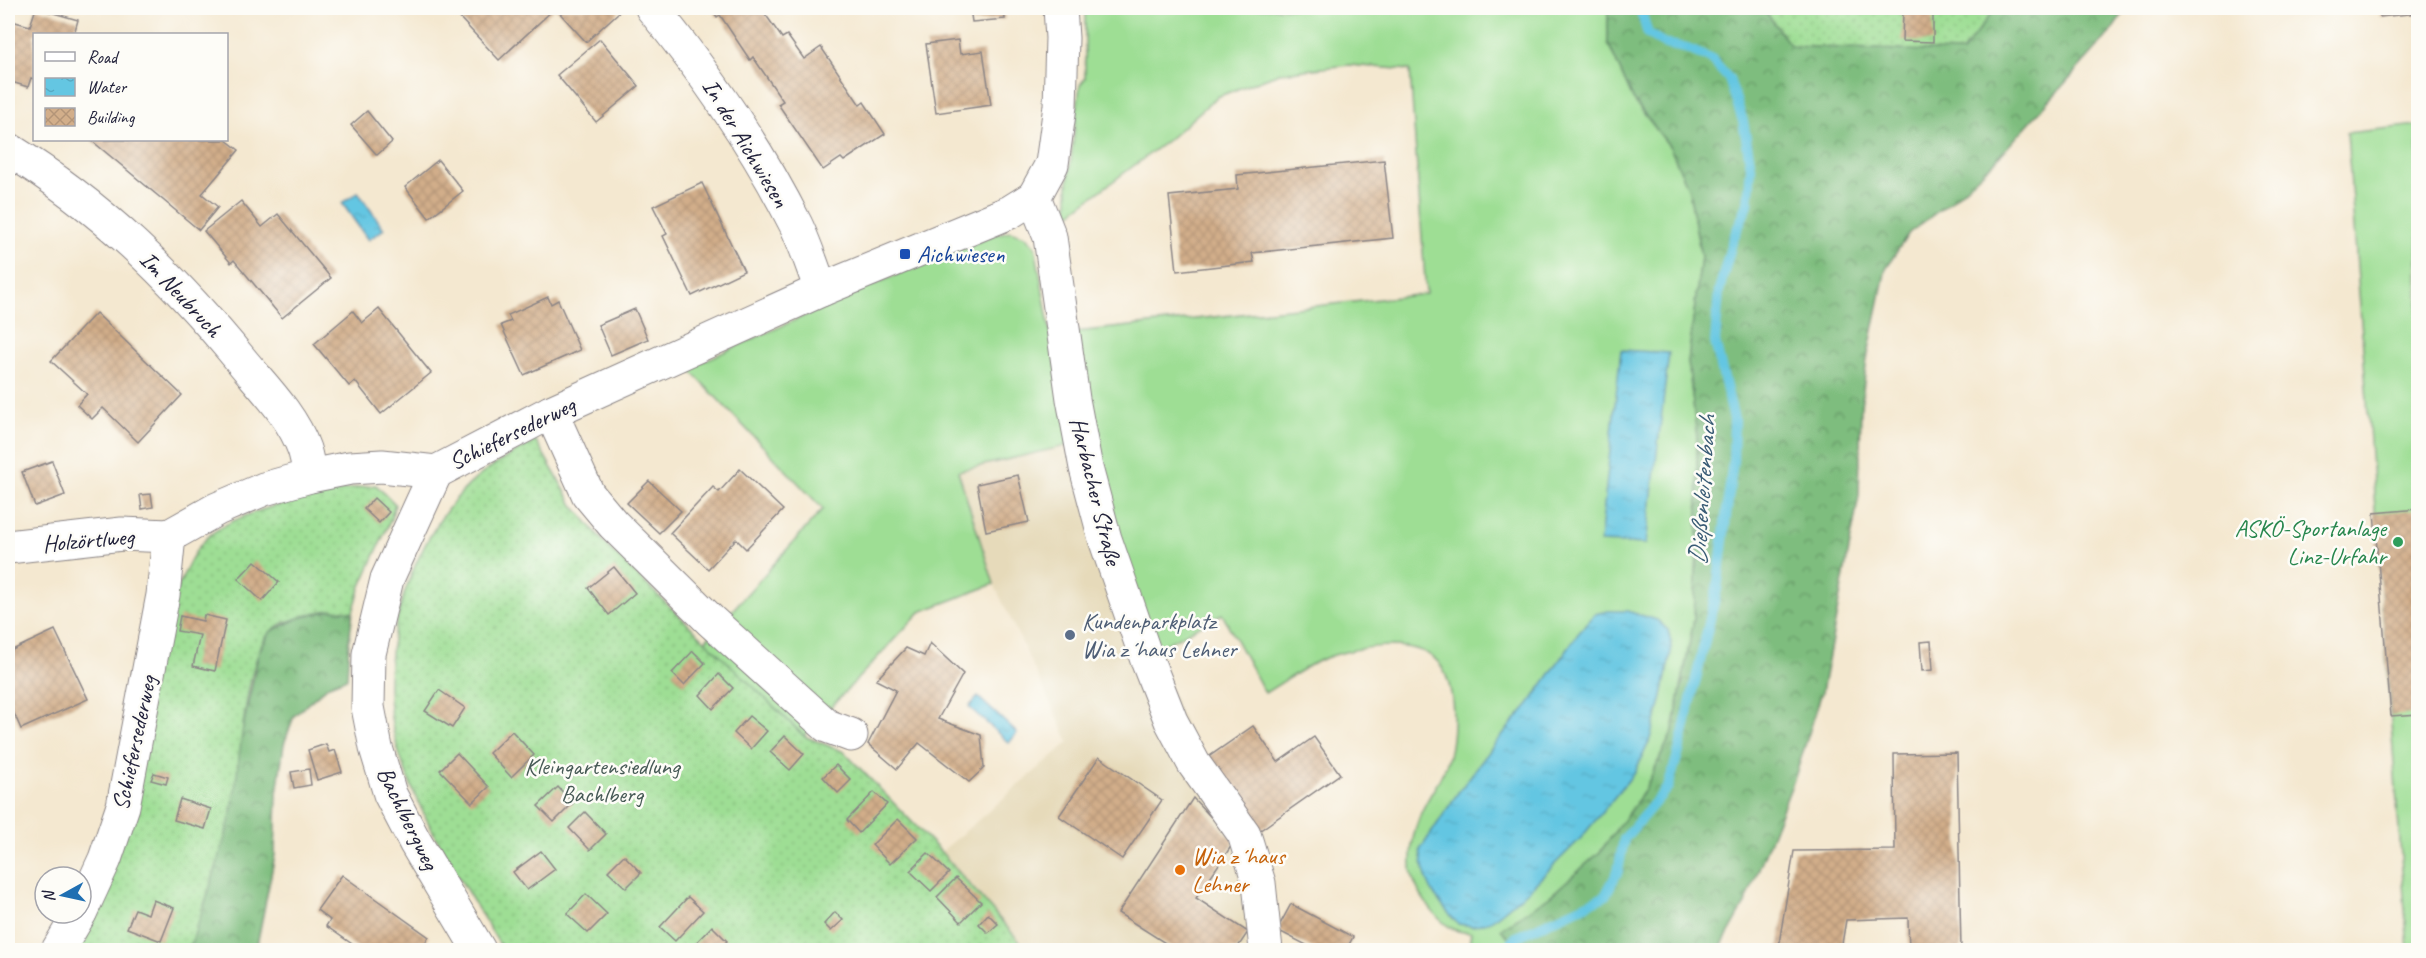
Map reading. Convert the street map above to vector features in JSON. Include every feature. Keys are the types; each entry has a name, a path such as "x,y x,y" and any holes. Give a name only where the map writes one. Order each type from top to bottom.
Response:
{"street":[{"name":"In der Aichwiesen","path":"652,8 698,64 751,144 797,227 821,290"},
{"path":"1034,198 1052,164 1054,152 1060,106 1062,38 1060,8"},
{"name":"Im Neubruch","path":"8,149 96,210 148,256 194,304 294,426 305,451 310,476"},
{"name":"Schiefersederweg","path":"93,884 105,859 123,806 135,753 163,595 169,536 264,489 310,476 350,468 382,466 436,471 551,412 821,290 1010,212 1034,198"},
{"name":"Harbacher Straße","path":"1034,198 1050,237 1075,411 1086,468 1105,539 1171,721 1194,764 1244,834 1259,884 1266,951"},
{"path":"551,412 588,494 612,524 711,621 827,726 851,735"},
{"name":"Bachlbergweg","path":"436,471 387,579 369,654 368,706 376,748 390,794 415,842 479,951"},
{"name":"Holzörtlweg","path":"8,548 122,534 169,536"},
{"name":"Schiefersederweg","path":"58,951 73,925"}],"shaded area":[{"path":"1070,445 1234,842 1249,921 1245,950 1027,950 941,852 1069,742 994,584 957,471"}],"green space":[{"path":"1085,8 1608,8 1608,43 1633,99 1670,147 1689,190 1701,257 1688,361 1697,437 1698,531 1694,619 1673,731 1643,793 1600,852 1550,896 1501,929 1518,950 1468,950 1471,933 1455,930 1439,918 1425,902 1412,874 1411,853 1416,826 1447,764 1452,734 1453,710 1449,686 1441,666 1431,656 1416,649 1381,646 1345,652 1316,662 1265,693 1222,614 1155,650 1096,468 1076,332 1426,294 1410,70 1349,65 1279,73 1217,97 1168,140 1068,215 1068,183 1080,85 1085,78"},
{"path":"1608,8 1763,8 1791,46 1962,52 1995,8 2127,8 2110,33 1996,160 1949,203 1909,233 1886,268 1867,359 1861,406 1859,496 1822,692 1795,777 1745,904 1719,950 1638,950 1639,944 1630,950 1518,950 1501,929 1550,896 1600,852 1643,793 1673,731 1694,619 1698,531 1697,437 1688,361 1701,257 1689,190 1670,147 1633,99 1608,43"},
{"path":"1763,8 1995,8 1962,52 1791,46"},
{"name":"ASKÖ-Sportanlage Linz-Urfahr","path":"2418,125 2418,950 2408,950 2347,133"},
{"path":"1010,231 1025,236 1035,246 1070,445 958,471 994,584 920,612 804,736 705,641 823,509 688,368 907,270 993,235"},
{"name":"Kleingartensiedlung Bachlberg","path":"536,441 573,505 608,547 804,736 844,752 941,852 1027,950 503,950 458,877 417,799 397,746 391,714 389,680 392,646 399,611 424,546 442,517 462,492 479,476"},
{"path":"376,485 395,504 391,519 361,586 353,612 330,610 290,621 270,632 261,646 254,666 244,718 231,814 217,866 189,950 70,950 77,925 93,925 93,872 176,592 193,555 209,536 242,517 288,502"},
{"path":"331,610 353,612 347,678 329,685 294,716 284,744 277,793 275,855 256,950 189,950 208,893 259,651 271,631 299,618"}],"water":[{"path":"358,192 384,229 368,240 342,203"},
{"path":"1621,350 1669,353 1646,544 1600,542"},
{"path":"1627,611 1657,620 1668,630 1672,647 1661,701 1649,742 1635,772 1581,838 1528,891 1491,921 1473,926 1458,924 1432,890 1425,873 1420,850 1457,794 1497,741 1529,704 1577,635 1595,614"},
{"path":"978,697 1017,733 1009,743 969,707"}],"building":[{"path":"36,8 78,20 74,33 33,33 33,79 31,78 28,87 8,81 8,20 30,26"},
{"path":"469,8 555,8 499,60 459,17"},
{"path":"555,8 615,8 619,12 586,42"},
{"path":"711,8 761,8 782,38 787,35 804,59 821,47 860,105 864,102 885,134 844,161 841,158 823,170 778,104 783,101 753,57 750,60 720,15 717,17"},
{"path":"970,8 1004,8 1005,19 972,22"},
{"path":"2379,8 2418,8 2418,13 2380,17"},
{"path":"1903,11 1933,12 1933,42 1902,41"},
{"path":"600,39 639,86 596,122 557,75"},
{"path":"958,40 960,54 983,51 991,105 936,113 926,44"},
{"path":"367,111 392,142 377,155 351,125"},
{"path":"92,141 227,141 239,150 202,194 218,207 199,230"},
{"path":"438,160 463,191 429,218 405,187"},
{"path":"1384,160 1393,238 1252,253 1254,262 1177,271 1169,196 1238,189 1237,175"},
{"path":"702,183 744,271 692,296 663,236 667,234 653,206"},
{"path":"241,201 262,227 278,214 331,278 282,318 234,260 231,263 204,231"},
{"path":"548,297 551,304 558,300 580,350 524,375 501,325 511,321 508,315"},
{"path":"379,309 431,373 381,414 355,381 349,386 314,344 353,311 362,323"},
{"path":"635,309 648,339 611,355 598,325"},
{"path":"96,313 182,395 138,442 103,408 92,419 77,405 87,394 51,361"},
{"path":"52,461 65,495 35,506 22,472"},
{"path":"740,469 783,510 746,549 736,539 708,569 670,533 713,487 719,492"},
{"path":"1018,475 1029,522 986,531 977,484"},
{"path":"649,481 681,511 659,533 627,503"},
{"path":"151,494 153,507 142,509 140,495"},
{"path":"374,498 389,512 379,523 364,509"},
{"path":"2418,509 2418,714 2391,716 2374,513"},
{"path":"255,561 279,582 262,601 238,579"},
{"path":"614,567 635,593 609,615 588,588"},
{"path":"204,615 226,620 215,671 193,666 200,635 177,631 180,616 203,621"},
{"path":"55,630 88,699 21,729 8,700 8,652"},
{"path":"1931,641 1933,670 1922,671 1920,642"},
{"path":"930,643 963,674 938,719 981,735 984,768 969,782 919,743 897,769 868,744 896,690 876,680 906,648 924,656"},
{"path":"693,651 705,663 684,685 672,673"},
{"path":"719,674 733,688 713,709 700,695"},
{"path":"439,690 465,708 452,728 425,711"},
{"path":"749,716 767,731 751,749 734,733"},
{"path":"1253,726 1278,762 1314,737 1340,774 1259,831 1207,758"},
{"path":"512,731 534,755 511,777 489,753"},
{"path":"785,736 804,754 790,770 770,752"},
{"path":"326,744 329,752 335,750 342,772 317,780 308,750"},
{"path":"457,753 489,787 472,803 440,770"},
{"path":"1957,753 1961,950 1909,950 1908,918 1846,920 1841,950 1778,950 1794,851 1895,850 1894,754"},
{"path":"1099,757 1162,800 1122,859 1059,816"},
{"path":"836,765 851,780 838,793 823,777"},
{"path":"309,769 311,785 294,788 291,772"},
{"path":"154,773 168,777 166,784 151,780"},
{"path":"558,787 573,803 554,822 538,806"},
{"path":"874,792 887,804 859,833 847,820"},
{"name":"Wia z´haus Lehner","path":"1193,798 1234,842 1196,898 1248,932 1236,950 1176,950 1118,913"},
{"path":"180,799 211,809 205,829 174,820"},
{"path":"585,812 606,834 590,850 569,828"},
{"path":"898,819 917,838 890,864 872,845"},
{"path":"541,851 555,869 527,890 513,872"},
{"path":"928,853 949,873 931,891 910,871"},
{"path":"624,855 641,873 626,888 608,871"},
{"path":"342,875 429,937 420,950 361,950 326,926 330,920 317,910"},
{"path":"956,878 981,902 961,922 937,897"},
{"path":"586,894 607,914 588,933 567,914"},
{"path":"688,897 703,911 675,941 660,927"},
{"path":"153,900 174,908 161,941 127,928 135,909 148,914"},
{"path":"1291,904 1353,937 1346,950 1316,950 1277,930"},
{"path":"835,912 843,920 831,931 824,924"},
{"path":"988,914 998,924 988,933 979,924"},
{"path":"712,926 727,941 718,950 689,950"}],"waterway":[{"name":"Dießenleitenbach","path":"1505,950 1516,937 1605,896 1618,871 1624,839 1668,787 1679,751 1717,589 1733,461 1734,419 1715,342 1719,291 1733,239 1748,204 1751,167 1743,121 1729,79 1711,59 1685,48 1665,44 1648,34 1640,8"}],"place":[{"name":"Aichwiesen","path":"905,254"},
{"name":"ASKÖ-Sportanlage Linz-Urfahr","path":"2398,542"},
{"name":"Kundenparkplatz Wia z´haus Lehner","path":"1070,635"},
{"name":"Wia z´haus Lehner","path":"1180,870"}]}
